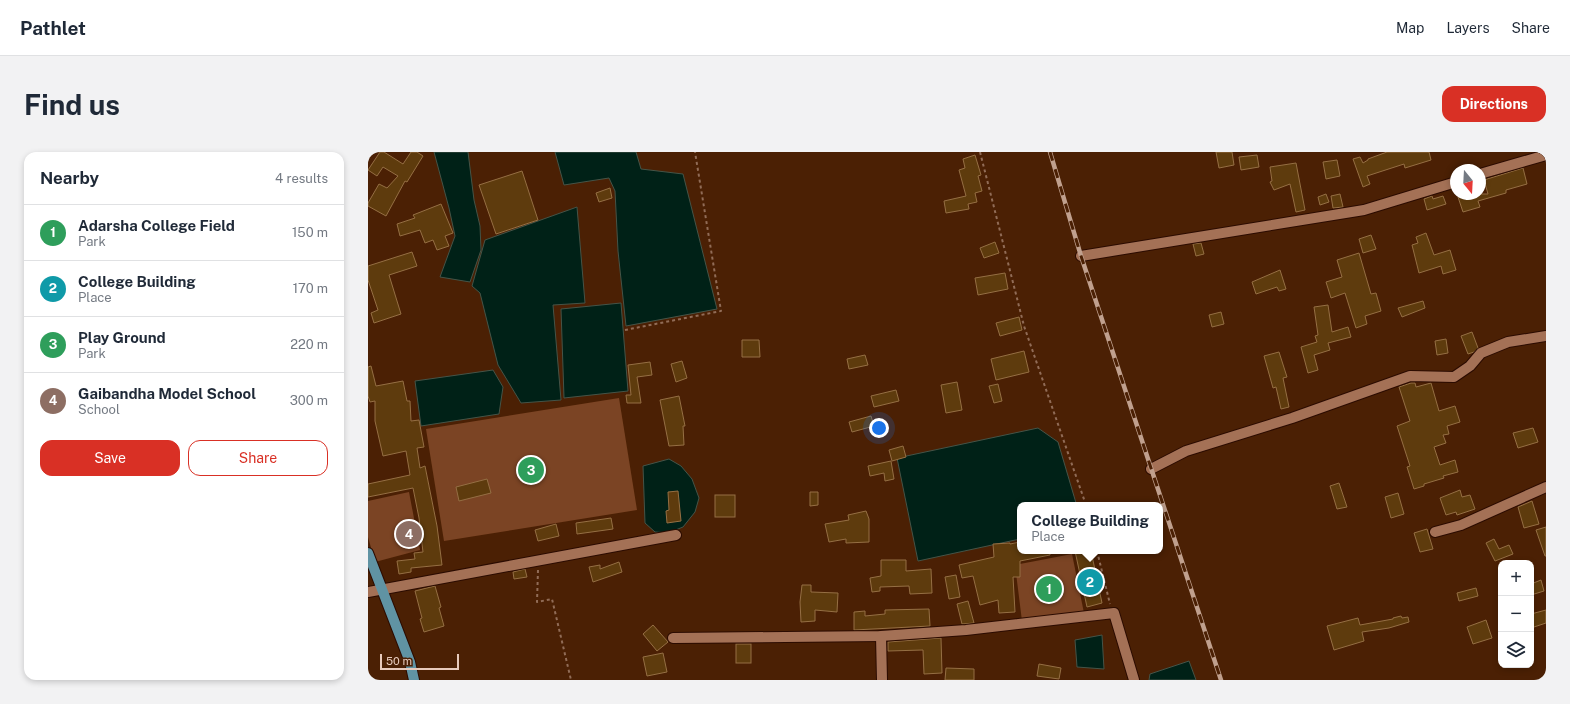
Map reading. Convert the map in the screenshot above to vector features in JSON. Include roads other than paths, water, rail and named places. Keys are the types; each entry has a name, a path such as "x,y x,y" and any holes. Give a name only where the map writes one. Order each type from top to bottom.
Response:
{"main road":[{"path":"368,553 410,662 414,680"}],"street":[{"path":"1486,172 1546,155"},
{"path":"1081,256 1364,210 1450,184"},
{"path":"1151,469 1186,451 1292,418 1410,376 1454,377 1470,366 1481,353 1508,342 1546,336"},
{"path":"1435,532 1461,525 1546,487"},
{"path":"368,593 382,589 676,535"},
{"path":"674,638 880,636 966,630 1114,613 1134,680"},
{"path":"880,636 882,680"}],"railway":[{"path":"1050,152 1081,256 1162,502"},
{"path":"1163,504 1221,680"}],"place":[{"name":"Play Ground","path":"531,470"},
{"name":"Gaibandha Model School","path":"409,534"},
{"name":"College Building","path":"1090,582"},
{"name":"Adarsha College Field","path":"1049,589"}]}
